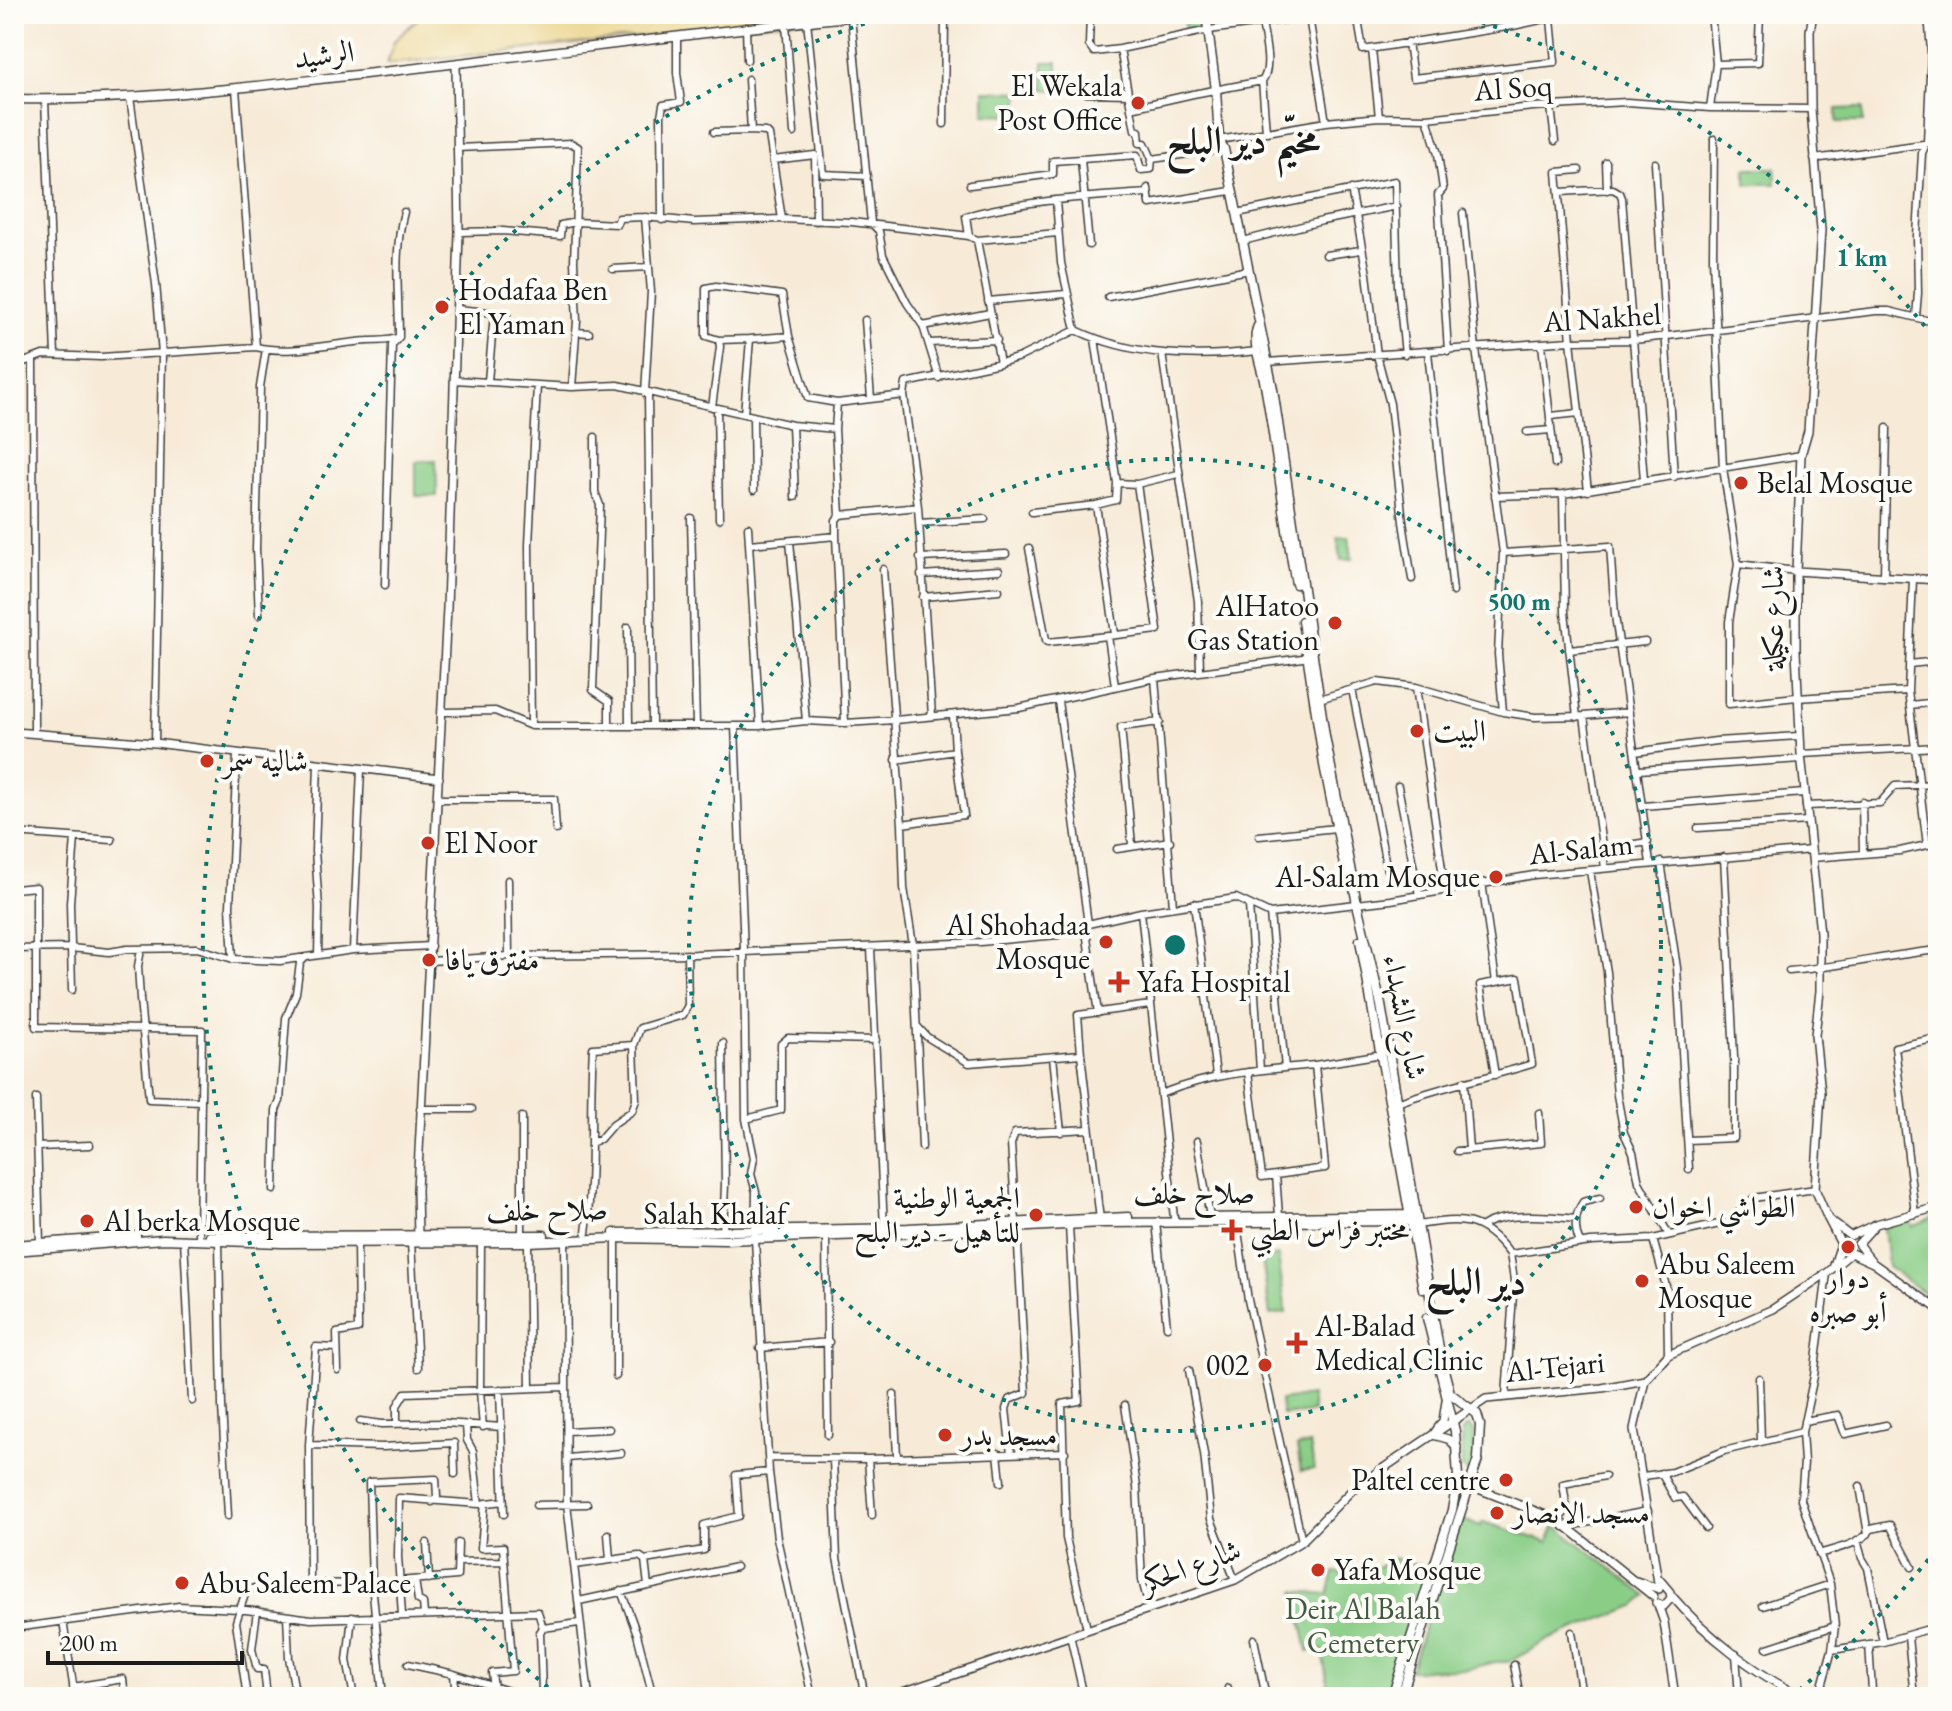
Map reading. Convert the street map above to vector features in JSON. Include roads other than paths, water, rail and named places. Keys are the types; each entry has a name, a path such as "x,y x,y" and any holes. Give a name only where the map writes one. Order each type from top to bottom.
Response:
{"main road":[{"name":"الرشيد","path":"14,99 130,97 236,89 877,14"},
{"name":"شارع الشهداء","path":"1206,14 1219,140 1224,149 1259,325 1285,527 1382,1054 1450,1393 1472,1408"},
{"name":"شارع الشهداء","path":"1262,351 1267,362 1285,458 1292,527 1336,828 1381,1005 1432,1342 1457,1447 1458,1477 1452,1510 1392,1697"},
{"name":"صلاح خلف","path":"14,1245 169,1234 415,1240 525,1239 586,1233 723,1232 755,1235 1210,1217 1415,1219"},
{"name":"Salah Khalaf","path":"14,1251 184,1239 481,1242 826,1236 1016,1225 1069,1226 1100,1220 1237,1224 1415,1219"},
{"path":"1401,1697 1478,1459 1480,1425 1472,1408"}],"street":[{"path":"944,124 945,14"},
{"path":"1090,14 1090,49 1094,52 1209,30 1329,14"},
{"path":"1357,14 1363,50 1563,15"},
{"path":"1710,108 1716,64 1711,14"},
{"path":"1716,64 1758,63 1760,14"},
{"name":"شارع عكيلة","path":"1813,14 1810,31 1811,109 1821,230 1808,431 1801,455 1796,571 1797,698 1820,933 1815,1035 1821,1093 1815,1189 1841,1244"},
{"path":"1916,317 1917,236 1922,153 1927,142 1931,52 1928,14"},
{"path":"1304,16 1326,122"},
{"path":"851,17 871,223 879,231 883,255 907,303 923,326 939,378"},
{"path":"1408,42 1413,78 1555,62 1551,19"},
{"path":"807,21 823,174 867,176"},
{"path":"1131,108 1262,81 1267,76 1268,67 1262,22"},
{"path":"786,24 794,133"},
{"path":"746,27 747,60"},
{"path":"662,220 661,116 663,105 681,102 677,37"},
{"path":"970,185 1053,174 1053,161 1137,155 1141,170 1151,169 1152,159 1145,143 1140,143 1120,49"},
{"path":"1372,50 1379,117"},
{"path":"418,1368 415,1240 439,778 457,309 456,65"},
{"path":"748,79 751,131"},
{"path":"1262,81 1266,131"},
{"path":"236,89 256,347"},
{"path":"1086,93 1128,94"},
{"path":"130,97 156,284 162,354 155,743"},
{"path":"45,100 55,355"},
{"name":"Al Soq","path":"1219,140 1326,122 1379,117 1427,118 1533,107 1627,102 1710,108 1811,109"},
{"path":"1551,107 1555,141"},
{"path":"1427,118 1438,154 1443,189 1438,195 1448,351"},
{"path":"714,132 751,131 769,135 782,219"},
{"path":"1714,139 1713,259 1723,468 1738,564 1729,622 1729,704 1908,691"},
{"path":"1814,159 1938,142"},
{"path":"457,148 575,144 578,154 574,262 576,332 572,387"},
{"path":"1152,159 1224,149"},
{"path":"773,160 815,155 816,221"},
{"path":"1081,160 1089,245"},
{"path":"1606,162 1607,190"},
{"path":"1655,163 1674,477"},
{"path":"1579,170 1557,172 1571,341 1588,491"},
{"path":"1237,213 1395,181 1398,287 1405,354"},
{"path":"1351,189 1367,274 1377,355 1390,404 1412,579"},
{"path":"1000,363 966,216 1148,190 1150,204 1231,191"},
{"path":"1560,192 1607,190 1620,193 1622,198 1644,480"},
{"path":"1056,201 1066,294 1076,330 1095,339 1162,353 1215,356 1262,351"},
{"path":"1243,241 1397,206"},
{"path":"385,585 392,345 399,337 396,263 404,212"},
{"path":"1463,213 1476,349 1503,553 1498,654 1503,712"},
{"path":"645,217 651,292 646,393 652,724"},
{"path":"459,232 503,231 560,236 561,225 576,222 617,224 619,218 645,217 662,220 782,219 871,223 973,238 1058,233"},
{"path":"1326,255 1361,250"},
{"path":"613,269 649,267"},
{"path":"1108,297 1249,270"},
{"path":"789,336 719,340 706,336 706,288 716,286 782,295 789,336 808,398 837,403 904,395"},
{"path":"988,301 1066,294"},
{"path":"457,309 507,314"},
{"name":"Al Nakhel","path":"1267,362 1571,341 1634,340 1876,311 1937,323"},
{"path":"923,326 990,313"},
{"path":"488,381 494,314"},
{"path":"865,320 871,399"},
{"path":"1937,323 1938,392"},
{"path":"932,716 918,507 904,395 906,383 939,378 1020,357 1076,330"},
{"path":"576,332 589,333"},
{"path":"14,361 43,355 101,357 256,347 278,351 372,340 392,341 399,337"},
{"path":"744,414 750,339"},
{"path":"1032,512 1116,500 1117,483 1095,339"},
{"path":"719,340 715,407 719,519"},
{"path":"929,343 997,340"},
{"path":"1542,344 1555,464"},
{"path":"259,615 256,549 260,387 266,349"},
{"path":"1428,352 1453,592"},
{"path":"1162,353 1198,601 1200,670"},
{"path":"33,359 34,733"},
{"path":"454,380 572,387 618,385 792,425 835,429"},
{"path":"531,726 530,517 537,385"},
{"path":"837,403 835,429 840,515 836,520 836,536 845,723"},
{"path":"1551,416 1579,413"},
{"path":"753,416 754,490"},
{"path":"792,425 795,497"},
{"path":"1884,577 1887,428"},
{"path":"1527,432 1551,430"},
{"path":"595,437 595,492 600,505 593,690 609,701 609,726"},
{"path":"1495,496 1588,491 1801,455"},
{"path":"1117,483 1137,484 1178,474"},
{"path":"1029,548 1048,642 1158,630 1137,484"},
{"path":"1563,494 1569,650 1605,868"},
{"path":"1096,505 1115,686"},
{"path":"840,515 918,507"},
{"path":"691,518 696,726"},
{"path":"919,523 985,519"},
{"path":"748,527 760,726"},
{"path":"750,544 836,536"},
{"path":"790,541 806,721"},
{"path":"1503,553 1610,546 1650,863"},
{"path":"920,558 1006,554"},
{"path":"1738,564 1938,580"},
{"path":"883,569 904,888 913,945 922,1147"},
{"path":"921,575 999,570"},
{"path":"1913,579 1908,691 1927,845"},
{"path":"923,597 999,590"},
{"path":"628,627 629,725"},
{"path":"1569,650 1645,642"},
{"path":"446,712 495,711 531,726 760,726 806,721 845,723 895,720 1058,701 1115,686 1200,670 1310,657"},
{"path":"1909,664 1938,661"},
{"path":"1155,678 1173,906"},
{"path":"1319,699 1377,682 1416,687 1503,712 1535,717 1629,712"},
{"path":"1416,687 1445,890"},
{"path":"1352,689 1387,870"},
{"path":"1058,701 1082,866 1088,924 1086,931 1098,1013"},
{"path":"1910,705 1938,702"},
{"path":"902,824 964,815 953,715"},
{"path":"1132,845 1121,727 1160,722"},
{"path":"735,726 744,951 746,1119 754,1158 751,1174 756,1192 760,1348 769,1472 777,1538 812,1697"},
{"path":"14,732 155,743 439,778"},
{"path":"1635,752 1716,741 1800,736"},
{"path":"1639,770 1938,747"},
{"path":"896,760 955,751"},
{"path":"233,959 230,906 237,755"},
{"path":"318,764 315,851 318,955"},
{"path":"353,950 361,769"},
{"path":"1806,806 1880,803 1895,786 1938,784"},
{"path":"1398,786 1419,895"},
{"path":"1643,806 1804,793"},
{"path":"438,799 554,799 556,830"},
{"path":"1862,802 1863,854"},
{"path":"1698,828 1808,821"},
{"path":"1259,836 1336,828"},
{"path":"14,833 112,840"},
{"path":"72,990 71,873 75,838"},
{"path":"1117,849 1170,841"},
{"path":"1603,849 1648,842"},
{"name":"Al-Salam","path":"1270,914 1354,905 1482,882 1650,863 1724,857 1863,854 1900,851 1938,843"},
{"path":"1688,1140 1734,1138 1734,1057 1724,857"},
{"path":"1661,862 1677,968 1689,1169"},
{"path":"1590,871 1607,972 1617,1095 1624,1133 1633,1152 1639,1182 1669,1235"},
{"path":"508,880 509,956"},
{"path":"1482,882 1496,982"},
{"path":"14,889 36,887 36,1027 202,1030 199,1236"},
{"path":"430,961 509,956 871,948 1058,935 1088,924 1141,912 1236,898 1270,914 1285,1068"},
{"path":"1194,903 1216,1075"},
{"path":"1249,905 1260,1070"},
{"path":"1141,912 1163,1093 1174,1218"},
{"path":"14,949 71,948 109,952 197,948 233,959 280,961 353,950 431,946"},
{"path":"871,948 884,1228"},
{"path":"141,950 138,966 149,1099 200,1101"},
{"path":"1789,971 1938,950"},
{"path":"591,1143 632,1111 636,1100 634,1045 640,1028 683,1015 688,1005 687,954"},
{"path":"274,1190 276,1110 280,1101 286,1018 296,993 300,963 306,957"},
{"path":"1397,1103 1464,1081 1495,1075 1532,1064 1518,978 1480,985 1495,1075"},
{"path":"1100,1220 1078,1015 1150,1005"},
{"path":"917,1026 927,1037 969,1063 1081,1054"},
{"path":"746,1119 781,1110 781,1044 788,1038 876,1040"},
{"path":"1915,1214 1895,1047 1938,1038"},
{"path":"723,1043 723,1232"},
{"path":"586,1233 591,1190 593,1048 634,1045"},
{"path":"1163,1093 1216,1075 1315,1065 1382,1054"},
{"path":"1053,1057 1061,1132"},
{"path":"1248,1072 1262,1177 1325,1168 1315,1065"},
{"path":"1464,1081 1469,1150"},
{"path":"36,1098 40,1243"},
{"path":"420,1109 472,1109"},
{"path":"1457,1151 1541,1143 1539,1113"},
{"path":"522,1117 530,1388"},
{"path":"1011,1454 1006,1409 1009,1400 1026,1393 1011,1144 1015,1133 1089,1129"},
{"path":"1197,1141 1210,1217"},
{"path":"38,1147 90,1145"},
{"path":"1276,1175 1279,1216"},
{"path":"1510,1254 1580,1243 1653,1239 1728,1222 1754,1198 1815,1189"},
{"path":"1580,1243 1576,1219 1583,1202 1600,1198"},
{"path":"1834,1265 1843,1239 1876,1224 1938,1207"},
{"path":"1482,1226 1489,1221 1520,1218 1547,1216 1576,1219"},
{"path":"1415,1219 1482,1226 1494,1234 1510,1254 1514,1280 1506,1396"},
{"path":"1828,1219 1856,1238 1873,1263"},
{"path":"1156,1222 1167,1327"},
{"path":"1237,1224 1248,1300 1302,1541"},
{"path":"1803,1697 1782,1687 1736,1654 1665,1591 1657,1577 1634,1429 1645,1380 1668,1355 1773,1309 1857,1249 1876,1224"},
{"path":"1069,1226 1079,1401 1062,1404 1066,1538 1087,1629"},
{"path":"826,1236 828,1435"},
{"path":"616,1238 616,1376"},
{"path":"184,1239 192,1401"},
{"path":"408,1664 454,1674 518,1694 542,1692 589,1696 567,1503 565,1239"},
{"path":"1653,1239 1667,1290 1668,1355"},
{"path":"219,1241 228,1516"},
{"path":"338,1370 337,1333 358,1329 357,1242"},
{"path":"481,1242 480,1391 483,1427"},
{"path":"1841,1244 1845,1251 1873,1263 1938,1309"},
{"path":"1819,1697 1835,1626 1830,1584 1801,1500 1804,1462 1802,1432 1814,1376 1827,1273"},
{"path":"760,1348 829,1342"},
{"path":"310,1584 309,1445 316,1347 337,1348"},
{"path":"1189,1370 1204,1454 1211,1519 1235,1580"},
{"path":"1759,1378 1761,1441"},
{"name":"Al-Tejari","path":"1472,1408 1486,1399 1602,1388 1645,1380"},
{"path":"397,1423 397,1406 405,1393 564,1387"},
{"path":"500,1389 504,1514"},
{"path":"894,1394 897,1457"},
{"path":"1446,1399 1444,1416 1433,1435 1448,1439 1457,1447"},
{"path":"1125,1405 1137,1487 1142,1580 1149,1607"},
{"name":"شارع الحكر","path":"888,1697 917,1693 1070,1635 1235,1580 1302,1541 1354,1488 1472,1408"},
{"path":"1804,1421 1838,1415 1845,1434 1886,1425"},
{"path":"360,1421 502,1427"},
{"path":"466,1425 482,1503 481,1548 507,1546 503,1561 513,1671 492,1673 495,1697"},
{"path":"567,1431 609,1429"},
{"path":"1643,1476 1802,1432"},
{"path":"309,1445 383,1447 454,1443 455,1474"},
{"path":"769,1458 868,1459 1065,1452"},
{"path":"568,1458 621,1453"},
{"path":"998,1453 1001,1482"},
{"path":"833,1459 837,1558 865,1697"},
{"path":"868,1459 872,1515"},
{"path":"575,1565 639,1556 645,1560 704,1550 704,1525 739,1516 736,1475 769,1472"},
{"path":"1661,1473 1675,1498 1683,1497 1706,1528"},
{"path":"1561,1524 1567,1510 1563,1484 1605,1476"},
{"path":"1458,1477 1471,1486 1561,1524 1659,1602 1685,1611"},
{"path":"383,1697 372,1583 369,1482 436,1479 437,1497 432,1502"},
{"path":"1860,1486 1868,1534"},
{"path":"402,1615 399,1498 432,1502 504,1501"},
{"path":"536,1505 587,1504"},
{"path":"1561,1524 1648,1511"},
{"path":"1819,1554 1857,1540 1871,1529 1890,1525 1912,1567"},
{"path":"608,1534 610,1560"},
{"path":"1857,1540 1868,1568 1883,1642"},
{"path":"427,1543 429,1579"},
{"path":"399,1581 457,1576 458,1543"},
{"path":"645,1560 648,1586"},
{"path":"458,1562 503,1561"},
{"path":"579,1601 736,1567"},
{"path":"415,1580 424,1614"},
{"path":"1636,1581 1665,1591"},
{"path":"247,1697 236,1622 246,1591 254,1586 372,1583"},
{"path":"1763,1606 1830,1584"},
{"path":"621,1591 641,1645 653,1697"},
{"path":"1665,1591 1659,1602 1675,1697"},
{"path":"1659,1602 1665,1591"},
{"path":"14,1628 179,1606 239,1609 311,1619 538,1612 543,1628 540,1632 542,1692"},
{"path":"257,1611 252,1649 257,1669 264,1669 267,1697"},
{"path":"287,1616 289,1658 296,1697"},
{"path":"352,1617 347,1660 354,1697"},
{"path":"63,1621 75,1697"},
{"path":"543,1628 579,1623"},
{"path":"1767,1648 1835,1626"},
{"path":"1832,1650 1938,1629"},
{"path":"1572,1632 1582,1697"},
{"path":"1070,1635 1084,1697"},
{"path":"1908,1637 1914,1697"},
{"path":"1254,1639 1266,1697"},
{"path":"1869,1644 1872,1691"},
{"path":"1736,1654 1739,1697"},
{"path":"1514,1665 1520,1697"},
{"path":"454,1674 456,1697"},
{"path":"73,1687 123,1679 125,1697"},
{"path":"1228,1688 1230,1697"}],"place":[{"name":"El Wekala Post Office","path":"1138,103"},
{"name":"Hodafaa Ben El Yaman","path":"442,307"},
{"name":"Belal Mosque","path":"1741,483"},
{"name":"AlHatoo Gas Station","path":"1335,623"},
{"name":"البيت","path":"1417,731"},
{"name":"شاليه سمر","path":"207,761"},
{"name":"El Noor","path":"428,843"},
{"name":"Al-Salam Mosque","path":"1496,877"},
{"name":"Al Shohadaa Mosque","path":"1106,942"},
{"name":"مفترق يافا","path":"429,960"},
{"name":"Yafa Hospital","path":"1119,982"},
{"name":"الطواشي اخوان","path":"1636,1207"},
{"name":"الجمعية الوطنية للتأهيل - دير البلح","path":"1036,1215"},
{"name":"Al berka Mosque","path":"87,1221"},
{"name":"مختبر فراس الطبي","path":"1232,1230"},
{"name":"دوار أبو صبره","path":"1848,1247"},
{"name":"Abu Saleem Mosque","path":"1642,1281"},
{"name":"Al-Balad Medical Clinic","path":"1297,1343"},
{"name":"002","path":"1265,1365"},
{"name":"مسجد بدر","path":"945,1435"},
{"name":"Paltel centre","path":"1506,1480"},
{"name":"مسجد الانصار","path":"1497,1513"},
{"name":"Yafa Mosque","path":"1318,1570"},
{"name":"Abu Saleem Palace","path":"182,1583"}],"district":[{"name":"مخيّم دير البلح","path":"1243,140"},
{"name":"دير البلح","path":"1476,1281"}],"park label":[{"name":"Deir Al Balah Cemetery","path":"1363,1626"}]}
